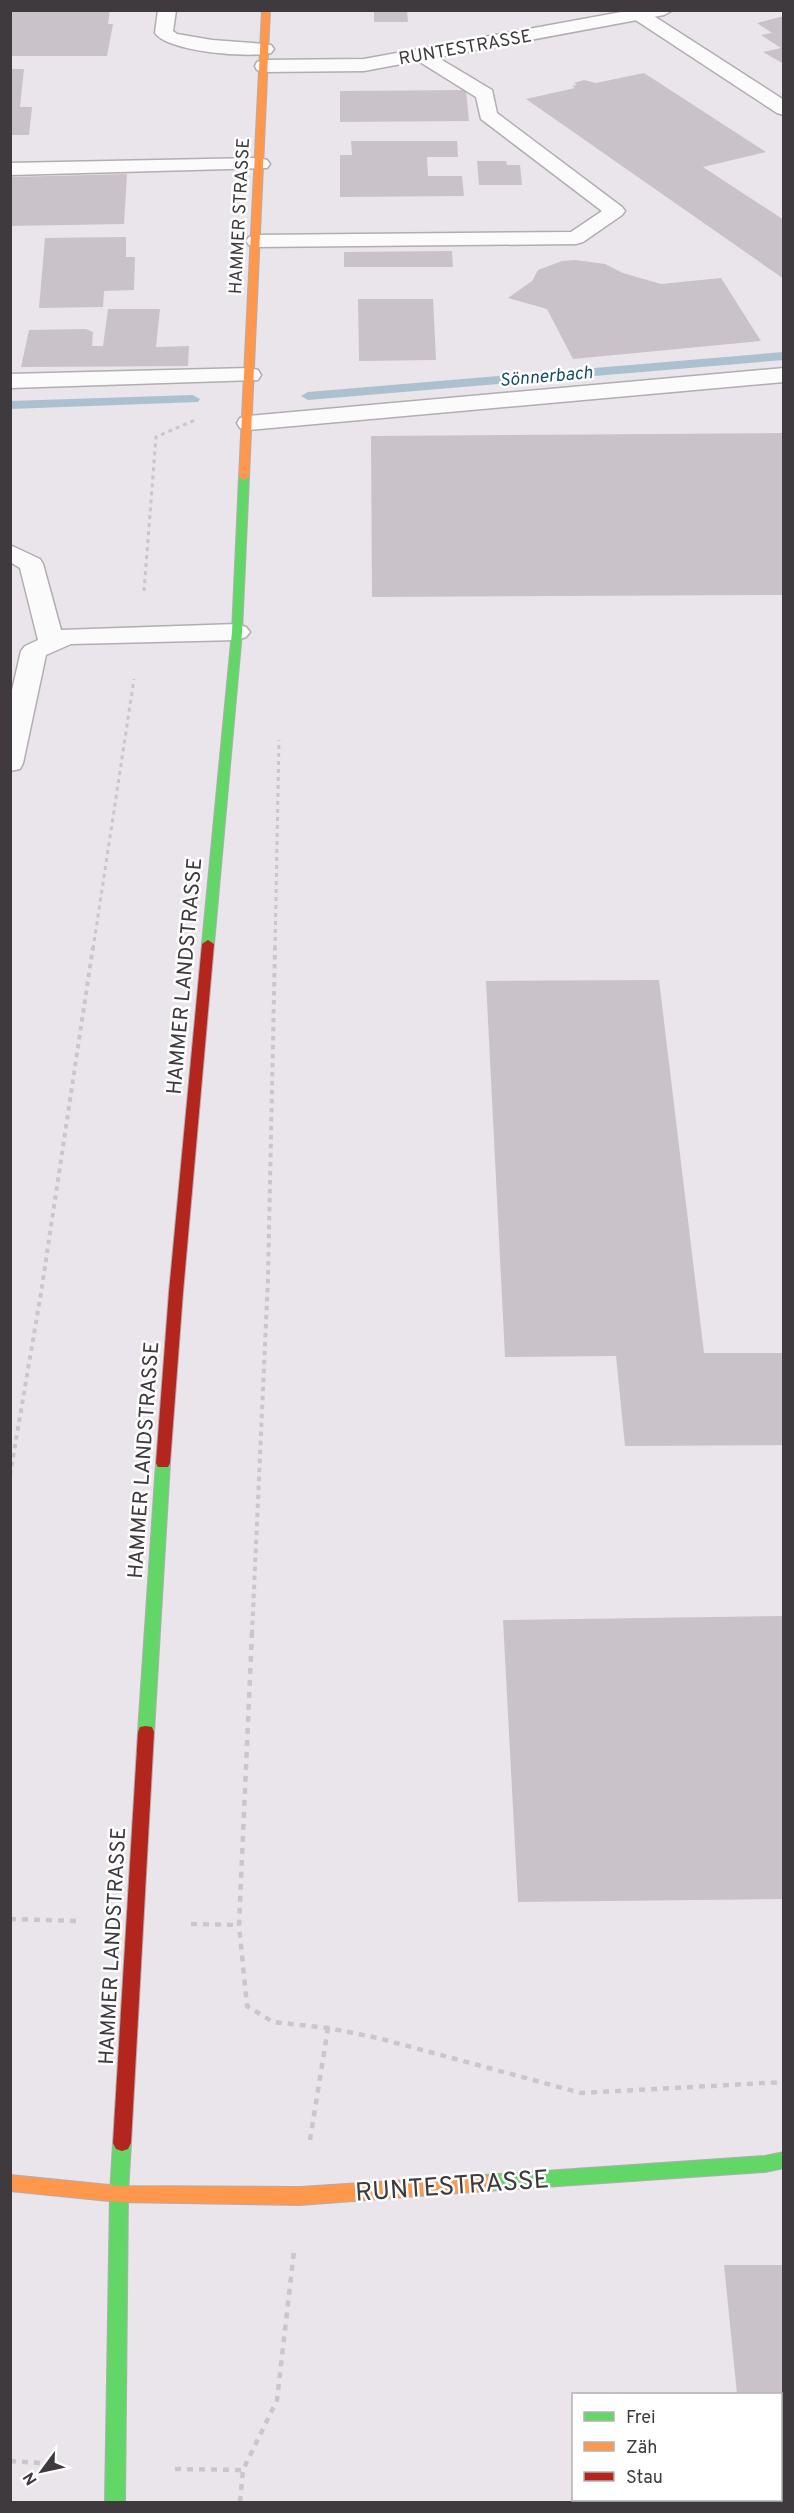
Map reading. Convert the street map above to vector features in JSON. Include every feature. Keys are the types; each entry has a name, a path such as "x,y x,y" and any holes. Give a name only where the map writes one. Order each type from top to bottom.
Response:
{"street":[{"name":"RUNTESTRASSE","path":"167,10 164,33 182,41 239,49 265,58 364,65 664,10"},
{"name":"HAMMER STRASSE","path":"248,423 266,10"},
{"path":"640,15 783,109"},
{"path":"256,241 576,238 615,211 488,115 485,94 421,54"},
{"path":"10,170 260,164"},
{"path":"10,381 250,375"},
{"path":"248,423 783,375"},
{"name":"HAMMER LANDSTRASSE","path":"115,2502 119,2194 164,1443 237,632 248,423"},
{"path":"10,552 31,564 52,643"},
{"path":"10,763 34,651 67,636 237,632"},
{"name":"RUNTESTRASSE","path":"10,2183 119,2194 300,2196 765,2164 783,2160"}],"path":[{"path":"10,1475 41,1293 141,633 156,437 212,412 216,406 220,376"},
{"path":"279,740 268,1278 239,1925 247,2006 273,2022 328,2028 378,2038 581,2093 783,2082"},
{"path":"240,2502 243,2470 277,2400 300,2196 328,2028"},
{"path":"117,2469 243,2470"}],"building":[{"path":"10,10 110,10 108,24 113,24 107,56 10,56"},
{"path":"374,10 407,10 408,22 374,22"},
{"path":"784,16 784,64 763,52 781,48 761,35 772,33 757,23"},
{"path":"10,69 24,69 20,107 32,107 29,135 10,135"},
{"path":"644,73 766,152 703,167 784,220 784,279 526,99 575,88 572,86 577,85 574,83 584,80 596,83"},
{"path":"466,90 469,121 340,122 340,91"},
{"path":"351,141 457,141 458,157 427,157 428,176 462,176 464,196 340,197 340,155 352,155"},
{"path":"477,161 506,161 507,165 520,165 522,185 479,185"},
{"path":"127,174 124,224 10,226 10,177"},
{"path":"126,237 126,257 135,257 134,290 104,291 103,307 39,308 45,238"},
{"path":"452,251 453,267 344,267 344,252"},
{"path":"575,260 605,264 623,273 661,284 721,278 761,341 573,359 547,309 508,298 532,281 538,270 562,261"},
{"path":"358,299 433,299 436,360 359,361"},
{"path":"108,309 160,309 156,347 189,346 188,366 21,367 29,330 86,329 93,332 92,346 103,346"},
{"path":"784,433 784,595 372,597 371,436"},
{"path":"659,980 704,1353 784,1353 784,1445 625,1446 616,1356 505,1357 486,981"},
{"path":"784,1616 784,1899 518,1902 503,1620"},
{"path":"724,2265 784,2265 784,2502 748,2502 782,2501 782,2393 737,2393"}],"waterway":[{"name":"Sönnerbach","path":"308,396 784,356"},
{"name":"Sönnerbach","path":"10,405 193,399"}],"traffic: fast":[{"path":"208,944 237,632 244,477"},
{"path":"146,1732 163,1463"},
{"path":"115,2502 119,2194 122,2143"},
{"path":"485,2183 765,2164 784,2160"}],"traffic: slow":[{"path":"244,477 266,10"},
{"path":"10,2183 119,2194 300,2196 485,2183"}],"traffic: jam":[{"path":"163,1463 176,1292 208,944"},
{"path":"122,2143 146,1732"}]}
